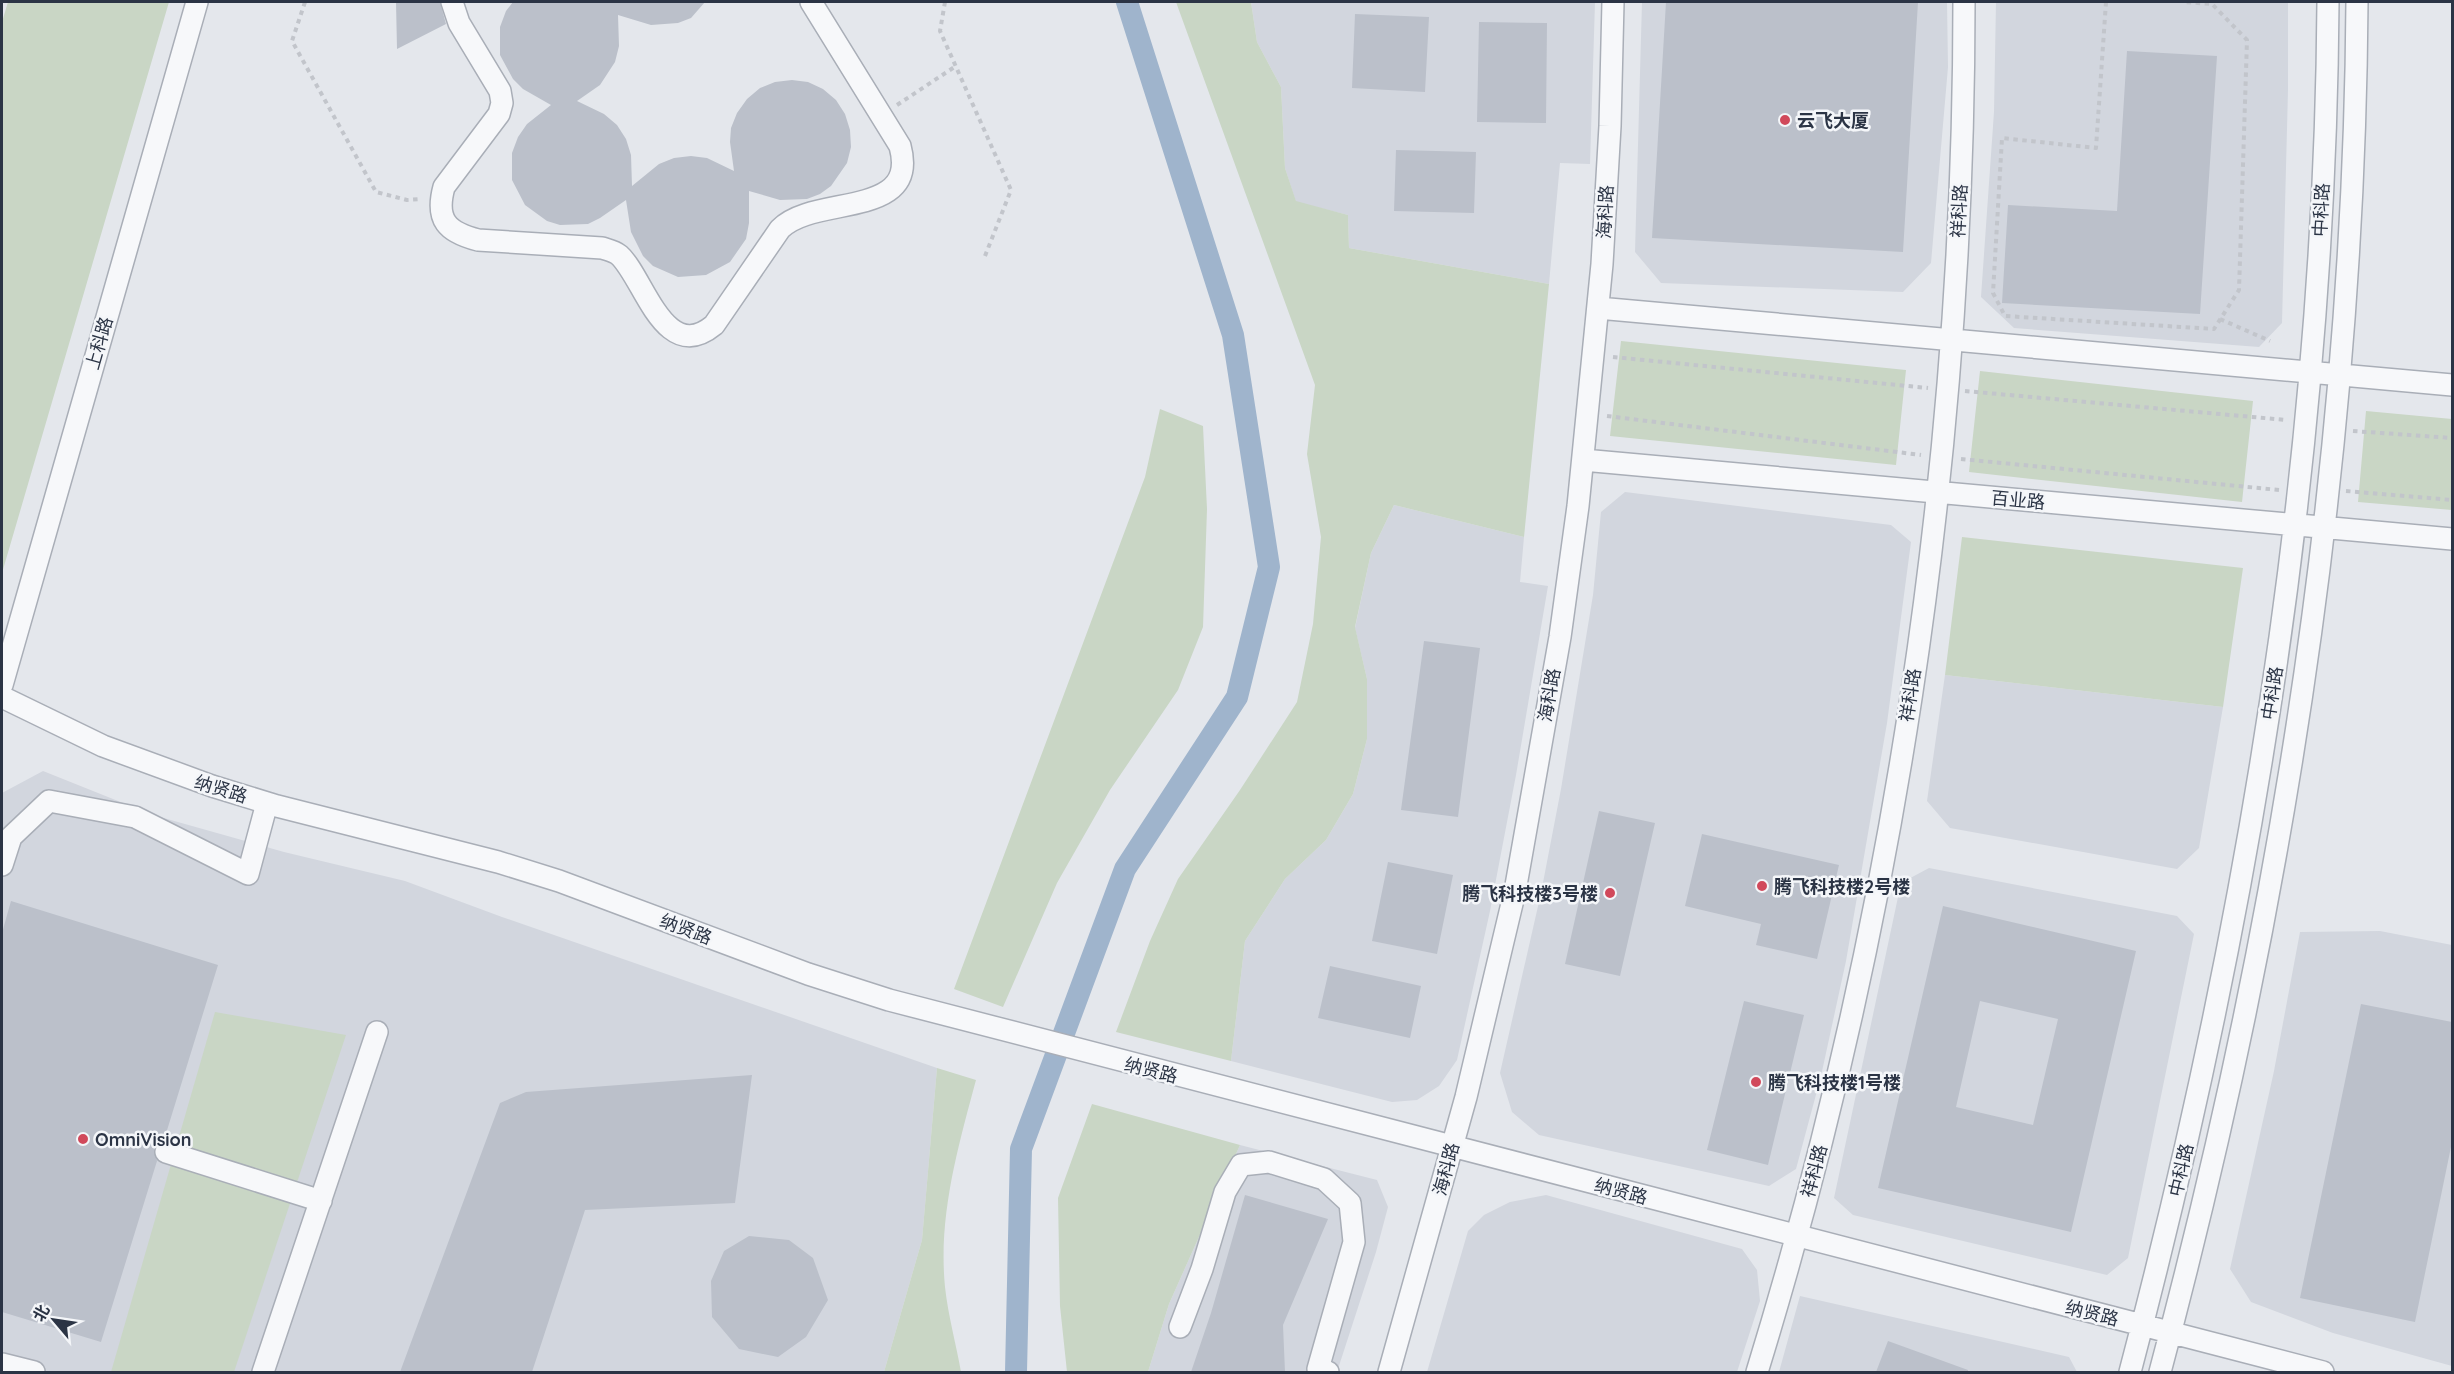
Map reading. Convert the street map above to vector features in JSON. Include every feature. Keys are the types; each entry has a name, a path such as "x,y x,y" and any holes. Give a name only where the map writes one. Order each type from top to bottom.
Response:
{"street":[{"name":"上科路","path":"2,685 197,2"},
{"path":"452,2 459,23 500,91 502,103 499,114 444,187 441,199 444,221 459,235 478,240 602,248 614,251 628,267 658,317 681,334 706,332 725,312 780,229 788,221 806,214 886,194 902,176 904,166 900,146 811,2"},
{"name":"海科路","path":"1389,1372 1452,1147 1515,891 1560,637 1594,356 1610,126 1614,2"},
{"name":"祥科路","path":"1757,1372 1797,1237 1852,1012 1887,837 1926,584 1947,390 1956,267 1963,108 1964,2"},
{"name":"中科路","path":"2130,1372 2199,1093 2237,900 2272,696 2295,525 2316,314 2328,2"},
{"name":"中科路","path":"2160,1372 2227,1099 2258,943 2300,701 2328,490 2345,316 2357,60 2357,2"},
{"path":"1598,308 2452,385"},
{"name":"百业路","path":"1583,460 2452,539"},
{"name":"纳贤路","path":"2,697 103,746 146,763 267,803 508,865 559,881 808,974 889,1000 2323,1372"},
{"path":"2,865 10,837 49,801 135,817 248,874 267,803"},
{"path":"263,1372 377,1032"},
{"path":"166,1152 321,1201"},
{"path":"1180,1327 1202,1269 1225,1192 1242,1165 1269,1162 1324,1179 1350,1203 1354,1242 1321,1371"},
{"path":"2,1364 34,1372"}],"path":[{"path":"305,2 292,41 376,192 407,200 441,199"},
{"path":"945,2 940,31 1011,190 985,256"},
{"path":"2106,2 2096,147 2002,138 1992,293 2005,316 2214,329 2240,290 2247,40 2213,3 2184,2"},
{"path":"882,115 956,66"},
{"path":"2220,319 2270,341"},
{"path":"1594,356 2306,422"},
{"path":"1588,413 1940,457 2298,492"},
{"path":"2334,430 2452,438"},
{"path":"2328,490 2452,500"}],"shaded area":[{"path":"1251,2 1595,2 1590,164 1560,163 1549,284 1349,248 1348,215 1296,202 1285,168 1281,87 1257,42"},
{"name":"云飞大厦","path":"1642,2 1947,2 1948,67 1931,263 1903,292 1661,283 1635,252"},
{"path":"1996,2 2288,2 2282,323 2259,347 2014,328 1981,297 1994,112"},
{"path":"1625,492 1891,525 1911,542 1887,723 1846,961 1821,1076 1796,1169 1769,1186 1539,1135 1512,1112 1500,1073 1541,893 1561,789 1593,595 1601,512"},
{"path":"1394,505 1524,537 1520,582 1548,586 1490,911 1457,1060 1439,1086 1417,1100 1392,1102 1231,1061 1245,941 1285,879 1326,840 1353,794 1367,739 1367,679 1355,628 1371,553"},
{"path":"1945,675 2223,707 2199,848 2177,869 1950,828 1927,801"},
{"path":"43,771 153,815 284,852 405,881 937,1068 922,1240 884,1372 2,1372 2,793"},
{"path":"1929,868 2177,916 2194,934 2128,1258 2107,1275 1853,1215 1834,1198 1901,883"},
{"path":"2380,931 2452,945 2452,1366 2333,1333 2251,1302 2230,1269 2274,1071 2300,932"},
{"path":"1240,1145 1377,1180 1388,1207 1376,1252 1337,1372 1148,1372 1169,1304"},
{"path":"1546,1195 1742,1249 1757,1270 1760,1301 1737,1372 1427,1372 1468,1231 1484,1215 1510,1202"},
{"path":"1800,1296 2069,1357 2077,1372 1779,1372"}],"green space":[{"path":"8,2 169,2 2,573 2,22"},
{"path":"1176,2 1251,2 1257,42 1281,87 1285,168 1296,201 1348,215 1349,248 1549,284 1524,537 1394,505 1371,553 1355,627 1367,679 1367,739 1353,794 1326,840 1285,879 1245,941 1231,1061 1116,1032 1150,941 1178,879 1297,702 1313,624 1321,537 1307,454 1315,385"},
{"path":"1621,341 1906,370 1896,465 1610,436"},
{"path":"1980,371 2253,401 2242,502 1969,472"},
{"path":"1160,409 1203,426 1207,509 1203,627 1178,690 1110,790 1057,883 1003,1007 954,989 1145,477"},
{"path":"2366,411 2452,419 2452,510 2358,502"},
{"path":"1962,537 2243,568 2223,707 1945,675"},
{"path":"215,1012 346,1035 234,1372 111,1372"},
{"path":"937,1068 976,1080 951,1182 944,1234 945,1287 961,1372 884,1372 922,1240"},
{"path":"1092,1104 1240,1145 1169,1304 1148,1372 1067,1372 1060,1306 1058,1198"}],"building":[{"path":"396,2 440,2 446,24 397,49"},
{"path":"513,2 705,2 691,18 678,23 651,25 618,15 619,46 615,62 600,85 577,101 604,114 617,125 626,139 631,155 632,186 659,164 674,158 691,156 707,158 734,171 730,142 731,128 737,113 747,99 760,88 775,82 792,80 808,82 823,89 836,100 845,114 850,130 851,147 847,163 831,186 807,199 780,200 749,191 749,223 746,239 730,262 706,275 678,277 653,266 643,256 631,232 626,200 588,224 560,225 547,221 525,205 512,180 512,153 518,137 527,124 551,105 523,89 513,79 500,55 500,27 506,11"},
{"name":"云飞大厦","path":"1666,2 1918,2 1903,252 1652,238"},
{"path":"1355,14 1429,17 1425,92 1352,88"},
{"path":"1479,22 1547,23 1546,123 1477,122"},
{"path":"2127,51 2217,56 2200,314 2002,303 2008,205 2117,211"},
{"path":"1396,150 1476,152 1474,213 1394,211"},
{"path":"1424,641 1480,648 1458,817 1401,810"},
{"name":"腾飞科技楼3号楼","path":"1599,811 1655,823 1620,976 1565,964"},
{"name":"腾飞科技楼2号楼","path":"1702,834 1839,865 1817,959 1756,945 1761,924 1685,906"},
{"path":"1388,862 1453,875 1437,954 1372,941"},
{"name":"OmniVision","path":"11,901 218,965 164,1140 158,1142 154,1149 157,1161 101,1342 2,1312 2,933"},
{"path":"1943,906 2136,951 2071,1232 1878,1188","holes":["1980,1001 2058,1019 2033,1125 1956,1107"]},
{"path":"1330,966 1421,986 1410,1038 1318,1018"},
{"name":"腾飞科技楼1号楼","path":"1744,1001 1804,1015 1768,1165 1707,1150"},
{"path":"2361,1004 2452,1022 2452,1142 2415,1322 2300,1298"},
{"path":"752,1075 735,1203 585,1210 532,1372 400,1372 500,1103 526,1092"},
{"path":"1245,1195 1328,1219 1283,1325 1285,1372 1191,1372 1211,1313"},
{"path":"749,1236 789,1240 813,1258 828,1300 806,1337 778,1357 739,1349 712,1317 711,1281 724,1251"},
{"path":"1888,1341 1968,1370 1968,1372 1876,1372"}],"waterway":[{"path":"1016,1372 1021,1149 1125,869 1237,697 1269,567 1233,335 1127,2"}],"place":[{"name":"云飞大厦","path":"1785,120"},
{"name":"腾飞科技楼2号楼","path":"1762,886"},
{"name":"腾飞科技楼3号楼","path":"1610,893"},
{"name":"腾飞科技楼1号楼","path":"1756,1082"},
{"name":"OmniVision","path":"83,1139"}]}
